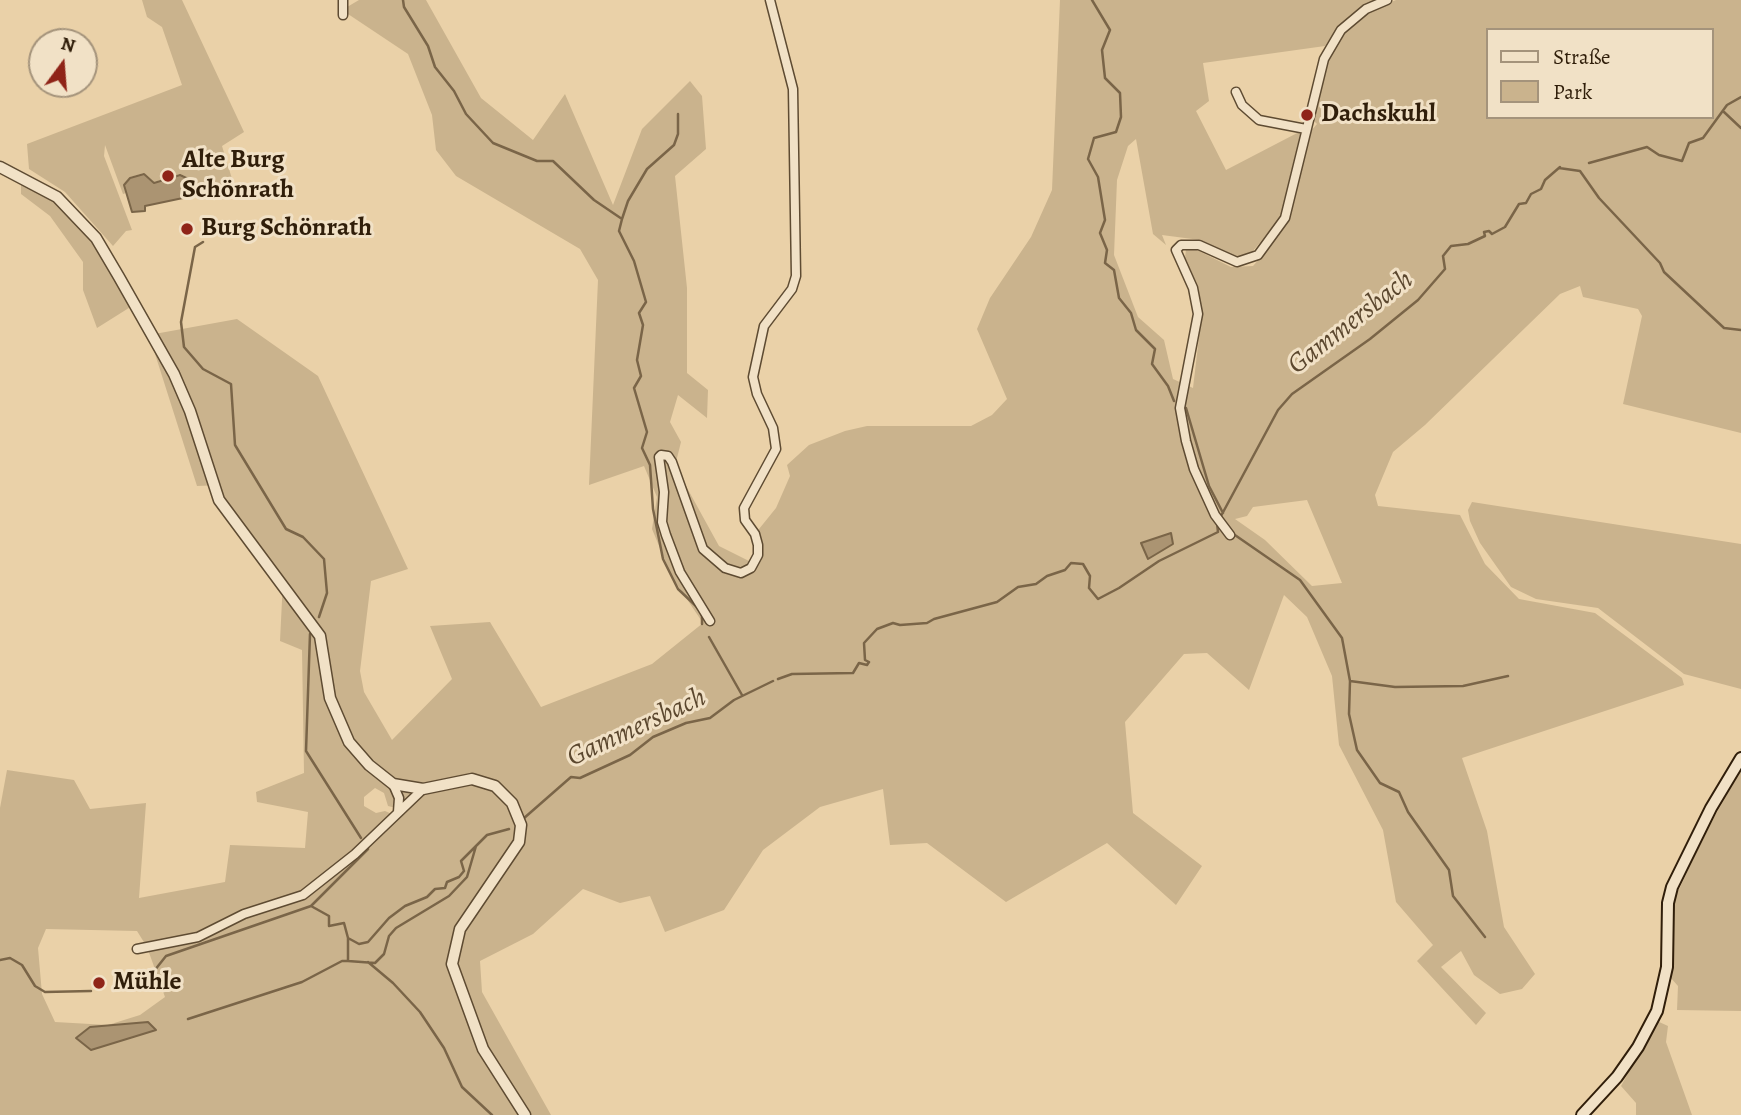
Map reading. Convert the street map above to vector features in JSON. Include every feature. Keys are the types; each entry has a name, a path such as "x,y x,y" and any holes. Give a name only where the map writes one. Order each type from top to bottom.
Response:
{"main road":[{"path":"1581,1115 1617,1077 1638,1047 1657,1011 1667,967 1668,903 1672,887 1710,807 1741,758"}],"street":[{"path":"343,0 343,15"},
{"path":"710,621 680,572 666,535 662,522 664,492 659,457 661,454 667,456 673,462 688,513 703,549 713,561 741,573 751,568 758,555 755,534 745,520 744,508 776,449 773,428 757,394 753,377 764,326 792,289 796,276 793,89 770,0"},
{"path":"1230,535 1215,515 1194,469 1186,441 1180,408 1198,313 1193,288 1176,250 1181,245 1199,245 1237,262 1258,255 1285,218 1324,59 1340,30 1366,9 1387,0"},
{"path":"1236,92 1242,105 1259,120 1306,129"},
{"path":"0,167 57,197 96,238 174,374 190,411 219,500 320,636 330,698 337,718 349,742 369,765 393,784 399,798 397,815"},
{"path":"393,784 423,789 472,779 495,786 512,803 521,825 519,842 460,929 452,964 483,1049 524,1115"},
{"path":"137,949 198,937 244,914 303,895 397,815 423,789"}],"green space":[{"path":"142,0 182,0 244,132 222,146 233,182 200,194 192,179 180,174 154,182 144,173 130,177 124,185 126,193 123,194 105,145 104,156 132,230 126,231 113,246 65,192 29,169 27,144 182,85 162,27 147,17"},
{"path":"359,0 426,0 481,98 533,140 565,94 613,205 642,129 690,81 702,96 706,149 675,176 687,288 687,373 708,390 707,418 678,395 670,422 681,442 675,466 719,546 753,563 758,555 755,534 776,508 790,476 787,465 809,445 867,426 971,426 992,415 1007,399 977,329 990,298 1031,237 1052,190 1060,0 1376,0 1362,6 1338,27 1325,46 1203,63 1209,101 1196,111 1226,170 1301,131 1280,218 1249,256 1233,256 1200,240 1162,235 1166,245 1153,234 1136,139 1128,146 1117,180 1114,255 1138,317 1164,340 1173,379 1193,388 1202,312 1198,286 1185,258 1186,249 1197,250 1231,267 1253,266 1288,222 1310,132 1317,124 1313,120 1327,60 1343,33 1368,12 1396,0 1741,0 1741,433 1623,404 1642,316 1638,309 1583,297 1580,286 1560,294 1425,425 1393,452 1375,495 1378,506 1460,515 1485,564 1519,599 1595,613 1682,678 1684,685 1462,758 1487,831 1504,927 1535,974 1522,989 1500,994 1474,975 1461,951 1441,967 1486,1013 1476,1025 1417,961 1433,945 1396,902 1383,830 1339,745 1332,676 1307,617 1284,595 1249,690 1207,653 1184,654 1125,722 1133,813 1202,866 1176,905 1107,843 1006,902 927,843 890,845 883,789 820,807 763,850 724,910 665,932 650,896 620,903 583,889 533,934 480,961 482,992 551,1115 0,1115 0,808 7,770 74,780 90,809 146,803 139,898 225,882 230,845 305,848 308,812 257,802 256,792 304,773 302,650 280,641 283,580 222,499 221,485 197,486 149,335 237,319 318,376 408,569 371,581 360,671 364,692 392,740 452,679 430,626 490,622 541,707 652,664 703,623 672,577 652,529 657,497 644,466 589,485 598,280 580,249 456,176 436,150 432,115 408,54 342,10","holes":["1307,500 1342,583 1312,586 1265,540 1235,519 1247,516 1253,507","375,788 384,793 388,806 396,808 392,814 385,811 376,813 364,806 364,797","46,929 137,931 147,947 165,997 140,1015 108,1025 55,1022 42,994 38,948"]},
{"path":"21,181 62,204 91,236 132,306 97,328 83,290 83,262 50,216 21,194"},
{"path":"1472,502 1741,544 1741,689 1684,674 1598,608 1536,599 1511,587 1480,543 1470,521 1468,510"},
{"path":"1741,770 1741,1011 1677,1010 1678,986 1670,977 1674,900 1708,828"},
{"path":"1657,1021 1668,1026 1666,1042 1692,1115 1636,1115 1636,1103 1621,1086"}],"shaded area":[{"path":"144,174 154,183 180,175 191,180 193,192 183,198 145,206 145,211 132,212 124,185 130,178"},
{"path":"1171,533 1173,544 1148,559 1141,543"},
{"path":"148,1022 156,1030 91,1050 76,1038 90,1027"}],"waterway":[{"path":"403,0 404,7 428,46 435,67 454,91 466,114 493,143 537,161 553,161 594,200 622,219 619,231 634,261 646,302 639,313 643,325 637,360 641,376 634,388 647,432 642,448 650,465 653,509 663,559 678,589 698,608"},
{"path":"1092,0 1110,30 1102,50 1105,78 1120,93 1121,117 1116,132 1094,138 1088,159 1098,177 1105,220 1100,233 1107,250 1105,263 1114,270 1119,298 1131,313 1136,330 1155,349 1152,364 1168,386 1174,401"},
{"name":"Gammersbach","path":"1589,163 1647,147 1659,155 1682,161 1689,143 1703,138 1727,105 1741,97"},
{"path":"1724,112 1741,128"},
{"path":"622,219 628,201 647,169 674,145 678,134 678,114"},
{"name":"Gammersbach","path":"1221,516 1278,410 1292,394 1370,339 1418,300 1445,269 1443,256 1451,246 1468,244 1485,236 1484,232 1489,231 1492,234 1505,227 1519,204 1526,203 1531,194 1541,189 1545,180 1560,167"},
{"path":"1559,168 1580,171 1599,198 1660,263 1664,272 1724,328 1741,330"},
{"path":"203,242 195,247 181,322 184,347 203,369 231,384 235,445 286,529 303,537 324,559 327,593 319,617"},
{"path":"1186,408 1209,486 1223,513"},
{"name":"Gammersbach","path":"778,679 792,674 853,673 859,663 867,665 869,662 865,660 864,643 877,629 893,623 927,623 997,602 1018,587 1036,584 1047,576 1065,570 1071,563 1083,564 1090,576 1089,588 1098,599 1159,561 1218,532 1217,523"},
{"path":"1232,533 1300,580 1342,638 1350,681 1349,714 1357,750 1380,783 1399,792 1408,812 1449,870 1453,896 1485,937"},
{"path":"702,613 702,624"},
{"path":"310,634 306,751 361,838"},
{"path":"709,637 742,695"},
{"path":"1350,681 1395,687 1463,686 1508,676"},
{"name":"Gammersbach","path":"523,819 571,777 580,778 630,755 653,737 686,723 710,718 734,700 773,681"},
{"name":"Gammersbach","path":"143,985 166,956 311,906 329,916 329,926 344,923 348,938 359,944 368,942 389,918 405,906 427,897 435,889 445,888 447,882 459,877 464,871 461,861 487,835 509,829"},
{"path":"348,938 348,961 375,963 384,954 389,936 396,928 449,896 467,877 476,846"},
{"path":"311,906 368,849"},
{"name":"Gammersbach","path":"0,960 10,958 22,965 35,986 45,992 91,991"},
{"path":"188,1019 302,982 342,961 348,961"},
{"path":"368,962 393,983 420,1012 444,1048 462,1087 492,1115"}],"place":[{"name":"Dachskuhl","path":"1307,115"},
{"name":"Alte Burg Schönrath","path":"168,176"},
{"name":"Burg Schönrath","path":"187,229"},
{"name":"Mühle","path":"99,983"}]}
